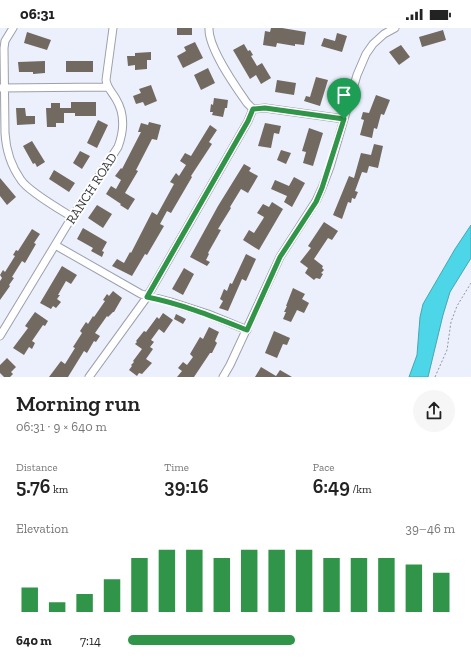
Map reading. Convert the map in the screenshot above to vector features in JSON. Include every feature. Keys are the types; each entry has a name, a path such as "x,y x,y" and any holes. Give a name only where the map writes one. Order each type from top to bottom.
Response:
{"street":[{"path":"13,28 8,34 4,48 2,88 6,146 14,168 21,181 30,189 72,217"},
{"path":"2,88 107,87 106,70 113,28"},
{"path":"209,28 209,34 217,54 244,99 253,109"},
{"path":"223,377 247,330 280,257 316,202 322,188 359,70 366,54 373,44 392,28"},
{"name":"RANCH ROAD","path":"0,336 72,217 118,147 122,134 123,121 116,99 107,87"},
{"path":"253,109 265,108 344,119"},
{"path":"89,377 147,297 248,121 253,109"},
{"path":"55,245 147,297 171,302 247,330"}],"path":[{"path":"435,377 447,350 451,322 471,283"}],"water":[{"path":"471,225 471,258 450,292 428,377 409,377 417,355 420,317 423,304 455,249"}],"building":[{"path":"177,28 192,28 192,35 177,35"},
{"path":"271,28 282,28 306,32 304,45 295,44 295,46 277,43 276,47 263,45 265,31 270,32"},
{"path":"443,30 446,40 422,47 419,37"},
{"path":"27,32 51,40 47,50 24,43"},
{"path":"337,33 347,36 342,52 321,46 324,38 335,41"},
{"path":"195,42 203,58 183,68 177,56 186,51 184,47"},
{"path":"244,44 248,51 250,50 253,55 251,56 257,66 262,63 271,78 261,84 256,75 250,79 233,50"},
{"path":"401,45 410,57 399,65 389,52"},
{"path":"151,52 151,60 147,60 147,69 135,70 135,65 128,66 127,56 135,56 135,53"},
{"path":"45,61 45,73 33,74 33,72 19,72 18,62"},
{"path":"66,61 93,61 93,72 66,72"},
{"path":"208,68 215,83 201,90 194,75"},
{"path":"316,77 328,80 320,106 304,101 306,96 310,97"},
{"path":"277,80 296,83 294,95 275,92"},
{"path":"151,85 157,101 145,106 143,102 136,104 133,96 141,93 139,89"},
{"path":"376,95 390,100 384,115 381,114 377,129 374,128 372,138 360,135 364,120 361,119 363,112 369,113"},
{"path":"214,98 228,100 227,108 225,108 223,117 212,115 213,112 210,112 211,104 213,105"},
{"path":"71,102 96,102 96,116 75,116 75,113 64,113 64,123 56,123 56,127 47,127 46,108 51,108 51,103 60,103 60,108 71,108"},
{"path":"16,108 25,108 26,116 35,116 35,124 17,125"},
{"path":"98,120 108,125 97,148 87,143"},
{"path":"149,122 161,125 157,140 152,139 136,170 138,171 125,193 135,199 128,210 106,194 111,186 116,189 121,180 115,176 121,168 122,169 141,132 138,132 141,123 148,125"},
{"path":"265,123 281,126 279,134 274,133 271,148 258,146"},
{"path":"210,125 217,130 209,142 212,144 191,176 192,177 171,213 167,211 160,224 164,226 147,255 145,254 132,276 112,266 117,259 124,263 130,252 131,253 152,212 157,215 174,184 170,182 176,173 179,176 186,165 180,161 185,153 191,156"},
{"path":"309,128 323,133 313,166 303,163 306,152 302,151"},
{"path":"32,141 45,162 37,167 35,163 33,164 23,146"},
{"path":"374,144 383,146 378,168 369,166 367,173 362,172 355,191 358,192 355,199 352,198 351,203 348,202 342,219 333,215 349,176 354,178 361,153 371,155"},
{"path":"281,150 291,153 286,164 277,160"},
{"path":"80,151 90,156 82,169 73,163"},
{"path":"244,164 251,168 249,171 258,176 248,193 241,189 230,207 231,208 218,229 221,230 208,253 209,254 206,260 210,262 207,266 190,257 218,206"},
{"path":"54,170 75,183 69,192 49,179"},
{"path":"294,177 305,183 292,207 284,202 287,196 271,189 275,180 289,186"},
{"path":"0,178 16,197 7,205 0,196"},
{"path":"272,202 283,209 259,250 243,240 249,230 254,233 263,219 264,217 257,213 263,204 269,207"},
{"path":"97,205 112,214 103,228 88,218"},
{"path":"324,222 338,231 332,240 328,238 314,259 323,266 322,268 324,270 321,273 323,274 320,279 316,278 314,280 305,273 308,268 300,262 311,248 308,246"},
{"path":"83,228 107,242 102,251 104,252 102,257 91,251 93,248 77,239"},
{"path":"32,229 40,234 34,243 36,244 25,263 22,261 12,277 14,278 9,285 10,286 0,300 0,281 2,278 0,275 3,270 5,272 15,256 13,255 16,250 18,251"},
{"path":"246,254 256,259 246,281 242,279 228,311 219,308 223,301 220,299 224,289 227,291 230,283 232,284"},
{"path":"62,266 77,275 71,284 66,281 57,299 61,302 56,308 53,306 51,309 40,303"},
{"path":"184,268 194,274 183,295 172,289"},
{"path":"293,288 305,294 302,299 309,303 304,313 297,310 291,322 283,319"},
{"path":"113,291 122,298 114,312 108,317 107,316 95,333 100,336 96,342 94,341 87,353 84,351 68,377 49,377 61,361 65,364 82,333 80,331 86,322 88,324 93,316 94,317 105,301 103,300 107,294 109,296"},
{"path":"35,312 48,321 45,326 43,325 32,341 35,343 32,349 29,347 24,355 13,348 28,328 25,326"},
{"path":"163,313 173,320 164,333 159,329 151,340 154,342 150,347 153,349 146,359 152,363 142,374 139,373 137,376 129,370 134,362 133,361 142,349 135,344 137,342 136,341 144,331 146,332 157,317 159,319"},
{"path":"176,314 186,319 183,324 174,319"},
{"path":"209,327 219,332 215,341 217,343 212,353 210,353 194,377 177,377 182,371 178,368 183,362 187,365 193,357 190,354 200,337 203,339"},
{"path":"274,331 290,338 287,345 283,344 277,358 265,353"},
{"path":"7,358 16,367 11,372 13,374 10,377 4,377 0,373 0,365"},
{"path":"261,367 276,376 280,370 292,377 255,377"}],"route":[{"path":"265,108 344,119 329,169 316,202 280,257 247,330 193,309 171,302 147,297 248,121 253,109 265,108"}]}
